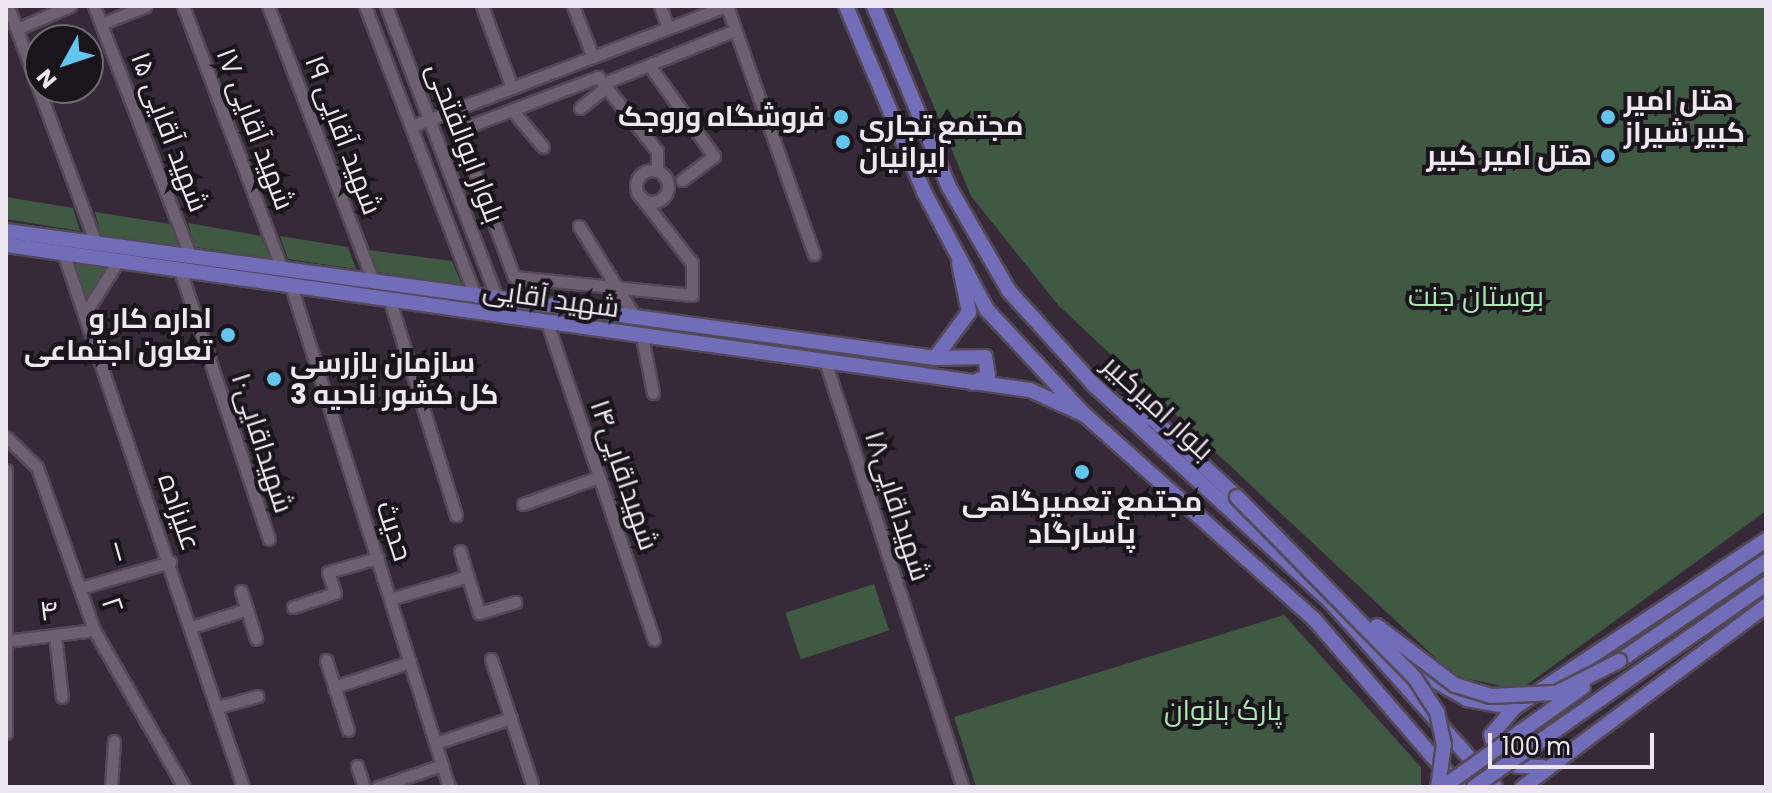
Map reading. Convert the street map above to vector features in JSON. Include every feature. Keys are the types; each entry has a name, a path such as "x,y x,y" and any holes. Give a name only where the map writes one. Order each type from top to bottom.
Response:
{"main road":[{"name":"بلوار امیرکبیر","path":"846,6 959,263 1029,362 1314,619 1459,787"},
{"name":"بلوار امیرکبیر","path":"874,6 980,246 1051,343 1339,609 1495,787"},
{"name":"شهید آقایی","path":"6,231 935,358 985,357 988,376 972,383"},
{"name":"شهید آقایی","path":"6,245 391,304 1030,390 1085,415"},
{"path":"935,358 969,312 959,263"},
{"path":"1111,401 1153,419 1337,593 1425,666 1490,696 1556,693 1619,661"},
{"path":"1543,766 1517,766 1495,748 1491,735 1514,708 1766,540"},
{"path":"1440,787 1766,561"},
{"path":"1474,787 1766,584"},
{"path":"1337,593 1437,712 1444,744 1440,787"},
{"path":"1523,787 1543,766 1766,606"},
{"path":"1339,609 1442,687 1514,708"}],"street":[{"path":"8,6 96,244"},
{"path":"17,29 70,6"},
{"name":"شهید آقایی ۱۵","path":"94,6 101,24"},
{"path":"101,24 146,6"},
{"name":"شهید آقایی ۱۷","path":"183,6 282,269"},
{"name":"شهید آقایی ۱۹","path":"268,6 373,281"},
{"name":"بلوار ابوالفتحی","path":"365,6 475,295"},
{"path":"482,6 512,88"},
{"path":"573,6 593,57"},
{"path":"660,6 668,28"},
{"path":"412,126 726,6 814,254"},
{"name":"بلوار ابوالفتحی","path":"388,7 497,298"},
{"path":"580,108 607,84 735,30"},
{"name":"شهید آقایی ۱۵","path":"104,32 191,257"},
{"path":"649,65 714,156 682,180"},
{"path":"640,196 655,202 668,191 657,171 657,151 607,84 598,77 459,130 514,277 692,295 692,263 640,196 637,180 657,171"},
{"path":"512,110 543,147"},
{"path":"579,226 635,317"},
{"name":"علیزاده","path":"64,255 192,627 243,787"},
{"path":"86,312 118,261"},
{"name":"شهیداقایی۱۰","path":"180,270 269,539"},
{"name":"حدیث","path":"292,289 449,787"},
{"path":"391,304 456,515"},
{"name":"شهیداقایی۱۴","path":"548,325 654,640"},
{"path":"642,337 653,393"},
{"name":"شهیداقایی۱۸","path":"826,364 963,787"},
{"name":"۲","path":"6,437 37,467 94,630 184,787"},
{"path":"6,470 6,733"},
{"path":"523,504 599,477"},
{"path":"460,551 479,613 515,602"},
{"path":"293,607 335,593 328,572 378,558"},
{"name":"۱","path":"80,588 170,562"},
{"path":"390,599 468,576"},
{"path":"241,591 256,639"},
{"path":"192,627 247,609"},
{"name":"۴","path":"8,641 94,630"},
{"path":"55,635 62,697"},
{"path":"491,659 532,784"},
{"path":"326,660 348,730"},
{"path":"334,687 410,662"},
{"path":"218,707 258,696"},
{"path":"436,743 511,718"},
{"path":"111,787 114,741"},
{"path":"378,787 442,765"},
{"path":"357,766 364,787"}],"green space":[{"name":"بوستان جنت","path":"892,6 1766,6 1766,511 1520,690 1455,676 1059,306 971,196"},
{"path":"6,197 73,208 80,231 6,219"},
{"path":"95,212 171,224 178,246 101,235"},
{"path":"188,223 261,236 270,258 195,247"},
{"path":"280,236 348,247 356,269 288,259"},
{"path":"368,250 452,261 462,285 378,272"},
{"path":"74,261 108,265 87,302"},
{"path":"874,584 889,631 801,659 786,613"},
{"name":"پارک بانوان","path":"1284,615 1421,767 1421,787 976,787 954,717"}],"place":[{"name":"فروشگاه وروجک","path":"841,117"},
{"name":"هتل امیر کبیر شیراز","path":"1608,117"},
{"name":"مجتمع تجاری ایرانیان","path":"843,142"},
{"name":"هتل امیر کبیر","path":"1608,156"},
{"name":"اداره کار و تعاون اجتماعی","path":"228,335"},
{"name":"سازمان بازرسی کل کشور ناحیه 3","path":"274,379"},
{"name":"مجتمع تعمیرگاهی پاسارگاد","path":"1082,472"}]}
